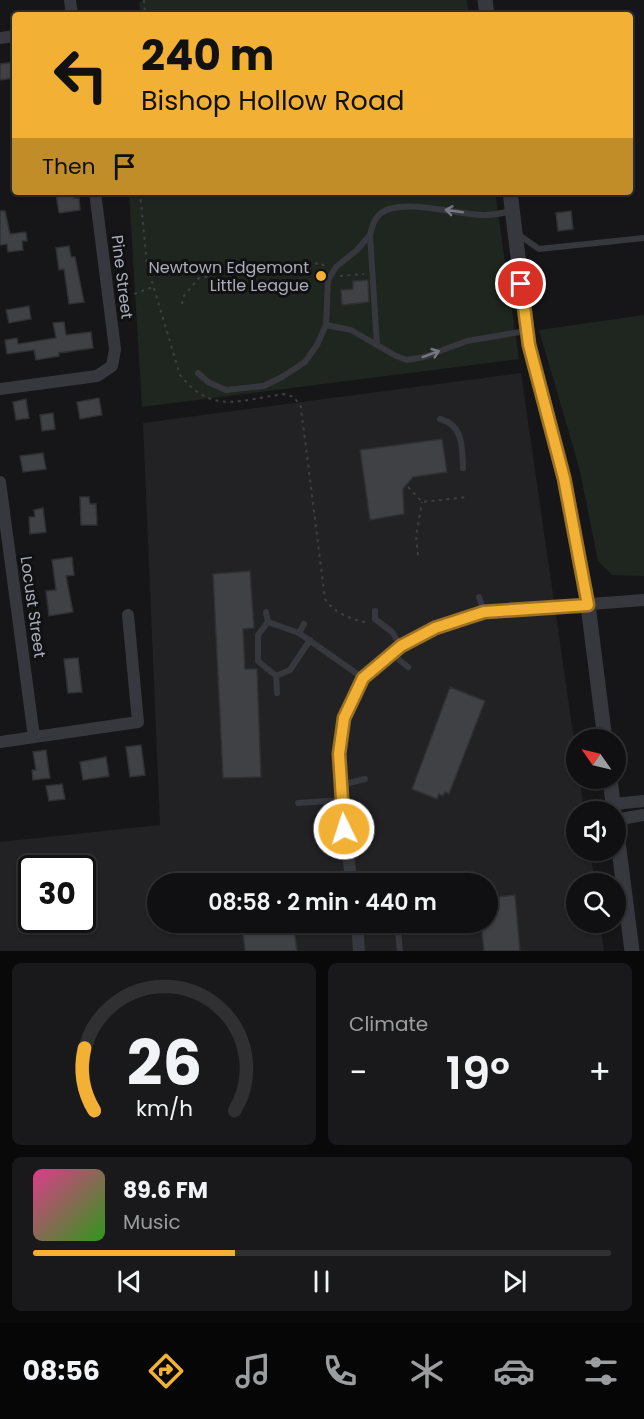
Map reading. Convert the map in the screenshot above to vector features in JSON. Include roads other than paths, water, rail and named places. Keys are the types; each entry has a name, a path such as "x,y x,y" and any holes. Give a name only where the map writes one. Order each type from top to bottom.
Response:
{"street":[{"name":"Pine Street","path":"0,389 98,376 112,366 116,349 95,195"},
{"path":"510,195 529,345 564,478 588,605 604,729"},
{"name":"Locust Street","path":"0,482 34,737"},
{"path":"351,873 339,754 344,718 363,678 396,650 435,628 484,612 644,600"},
{"path":"0,742 138,722 128,615"},
{"path":"626,809 644,801"},
{"path":"626,814 644,815"},
{"path":"620,861 632,951"},
{"path":"358,933 359,951"}],"lane":[{"path":"377,345 370,235 372,224 380,213 393,208 422,207 481,215 512,211"},
{"path":"198,373 208,382 226,390 264,386 305,362 317,345 326,325 328,280 336,267 357,250 370,235"},
{"path":"515,236 522,237 539,249 644,238"},
{"path":"326,325 351,330 407,360 424,357 467,341 527,331"},
{"path":"440,419 454,426 460,436 463,468"},
{"path":"479,597 484,612"},
{"path":"375,611 375,619 392,632 396,650 408,667"},
{"path":"266,612 268,622 258,635 258,661 276,676 277,693"},
{"path":"268,622 299,633 363,678"},
{"path":"299,633 304,624"},
{"path":"276,676 290,670 310,640"},
{"path":"341,785 364,779"},
{"path":"298,803 342,800"},
{"path":"398,933 400,951"}],"place":[{"name":"Newtown Edgemont Little League","path":"321,276"}]}
